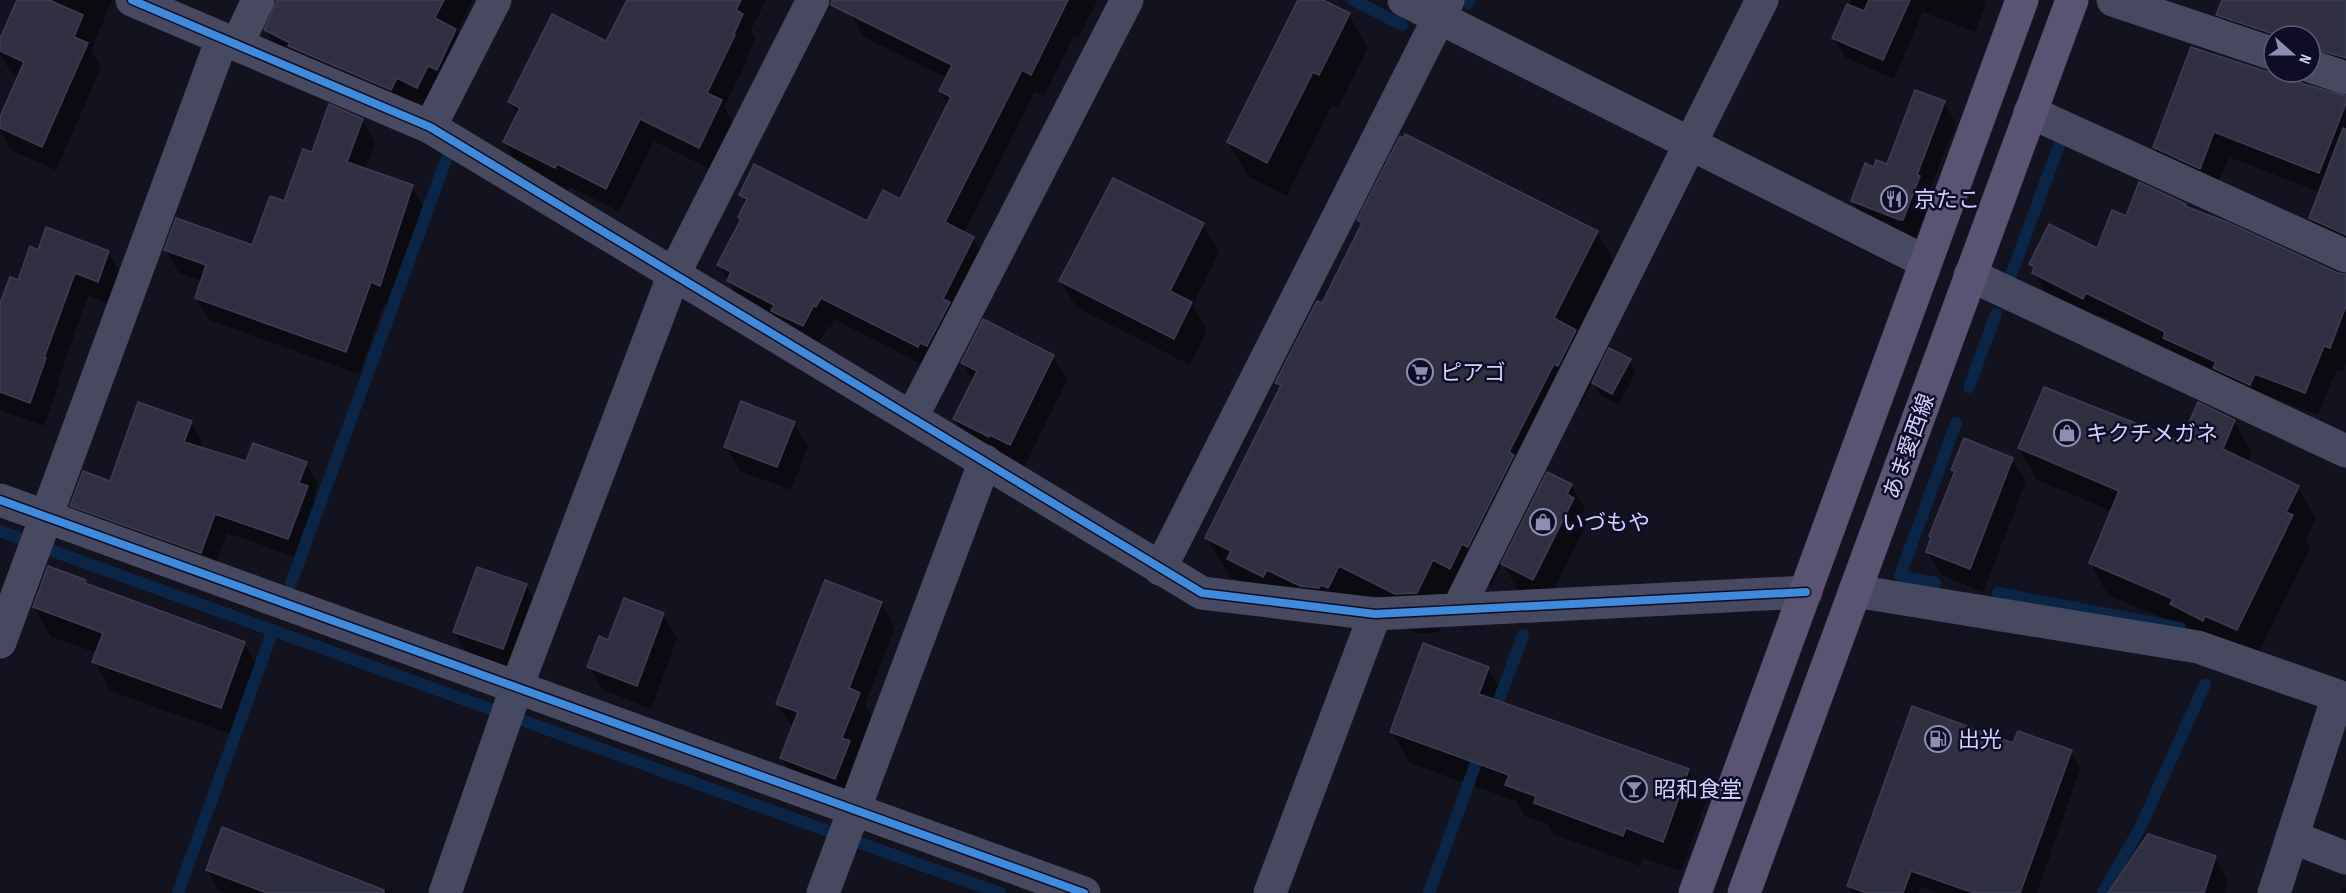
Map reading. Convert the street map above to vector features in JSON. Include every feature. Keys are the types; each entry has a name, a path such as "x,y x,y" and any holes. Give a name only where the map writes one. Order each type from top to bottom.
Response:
{"main road":[{"name":"あま愛西線","path":"1695,893 2022,0"},
{"name":"あま愛西線","path":"1744,893 2072,0"}],"street":[{"path":"132,0 430,127 1202,593 1375,614 1806,592"},
{"path":"0,642 46,516 230,42 258,0"},
{"path":"430,127 495,0"},
{"path":"445,893 517,686 674,274 813,0"},
{"path":"912,417 1127,0"},
{"path":"1404,0 1443,9 1690,144 1926,262"},
{"path":"1458,609 1762,0"},
{"path":"2113,0 2262,50"},
{"path":"1160,569 1443,9"},
{"path":"2322,70 2346,78"},
{"path":"2030,112 2346,256"},
{"path":"1970,275 2346,451"},
{"path":"822,893 985,461"},
{"path":"0,500 1084,893"},
{"path":"1855,591 2198,646 2338,696 2274,893"},
{"path":"1270,893 1375,614"},
{"path":"2292,837 2346,858"}],"building":[{"path":"17,0 49,0 83,15 74,37 88,43 42,147 0,128 0,117 24,62 0,51 0,39"},
{"path":"277,0 444,0 435,18 456,29 437,70 428,66 417,88 397,78 391,90 288,46 290,43 264,30"},
{"path":"627,0 741,0 736,10 743,14 707,93 722,100 699,148 640,119 606,189 557,164 555,168 503,142 520,108 508,102 552,14 606,41"},
{"path":"832,0 1068,0 1031,75 1022,70 945,222 974,237 943,299 950,302 927,346 920,343 918,347 821,298 816,307 814,305 803,326 771,311 774,305 727,281 731,272 717,265 741,219 738,217 747,199 739,195 754,164 867,221 883,190 900,199 951,97 939,91 952,65 831,5"},
{"path":"1298,0 1323,0 1350,13 1319,75 1313,72 1267,163 1227,142"},
{"path":"1869,0 1910,0 1883,60 1832,38 1847,4 1864,11"},
{"path":"2222,0 2346,0 2346,58 2322,51 2322,24 2262,24 2262,30 2216,15"},
{"path":"2191,47 2262,70 2262,84 2304,84 2346,96 2346,103 2319,173 2214,132 2200,169 2153,147"},
{"path":"1915,90 1945,101 1917,175 1920,176 1903,220 1900,220 1851,201 1865,163 1874,167 1876,160 1887,164"},
{"path":"329,104 363,119 347,162 413,185 380,286 371,282 346,352 195,298 206,265 164,250 176,218 252,245 270,196 284,201 303,149 312,152"},
{"path":"2343,128 2346,129 2346,235 2309,218"},
{"path":"1405,134 1598,231 1554,318 1576,330 1558,366 1554,364 1509,452 1514,455 1468,547 1462,544 1450,569 1433,560 1417,593 1395,594 1339,566 1328,588 1321,585 1319,588 1300,586 1267,570 1263,577 1227,559 1231,551 1205,538 1281,385 1275,383 1317,301 1322,303 1362,223 1357,220 1400,136 1403,138"},
{"path":"1113,178 1204,223 1170,291 1192,302 1174,339 1059,281"},
{"path":"2139,182 2186,204 2185,206 2227,222 2338,273 2346,274 2346,306 2330,348 2324,346 2305,393 2255,374 2250,385 2213,368 2216,362 2163,338 2165,332 2086,293 2083,299 2032,273 2034,267 2029,264 2049,224 2097,248 2112,210 2126,216"},
{"path":"46,227 109,251 98,282 75,273 30,403 0,392 0,303 10,277 18,280 30,246 38,250"},
{"path":"983,319 1054,355 1010,445 953,419 977,371 961,363"},
{"path":"1609,348 1631,359 1612,394 1592,383"},
{"path":"2044,387 2181,441 2198,402 2235,420 2223,449 2299,486 2286,512 2293,515 2237,630 2205,616 2203,621 2170,604 2173,599 2089,563 2119,491 2018,448"},
{"path":"741,401 795,422 777,467 724,447"},
{"path":"138,402 192,421 184,442 246,461 253,443 307,462 299,483 308,486 288,539 215,514 201,553 70,506 83,471 110,481"},
{"path":"1964,438 2013,458 1970,569 1926,552 1931,537 1929,536 1955,471 1951,470"},
{"path":"1547,472 1572,484 1567,494 1574,498 1533,580 1501,564"},
{"path":"48,566 86,580 85,583 245,642 221,708 92,662 103,633 33,607"},
{"path":"477,567 527,584 503,649 453,632"},
{"path":"825,580 882,602 849,688 860,693 842,738 850,741 835,779 780,758 798,712 776,704"},
{"path":"624,598 664,613 637,686 587,667 599,636 608,640"},
{"path":"1423,643 1489,667 1479,694 1689,769 1663,842 1626,828 1623,836 1534,803 1536,796 1505,785 1509,775 1390,732"},
{"path":"1912,706 2013,743 2018,731 2072,750 2020,893 1974,893 1911,871 1903,893 1867,893 1847,886"},
{"path":"222,827 384,890 384,893 267,893 206,870"},
{"path":"2148,834 2216,856 2204,893 2108,893"}],"waterway":[{"path":"1353,0 1402,25"},
{"path":"2010,278 2061,140"},
{"path":"291,583 446,160"},
{"path":"1969,387 1996,314"},
{"path":"1935,583 1900,576 1956,423"},
{"path":"0,531 22,539"},
{"path":"50,550 496,711"},
{"path":"1998,593 2180,628"},
{"path":"178,893 273,630"},
{"path":"1493,716 1523,635"},
{"path":"2103,893 2140,828 2205,684"},
{"path":"524,721 828,831"},
{"path":"1429,893 1481,749"},
{"path":"860,843 1000,893"}],"cycle path":[{"path":"132,0 430,127 1202,593 1375,614 1806,592"},
{"path":"0,500 1084,893"}],"place":[{"name":"京たこ","path":"1894,199"},
{"name":"ピアゴ","path":"1420,372"},
{"name":"キクチメガネ","path":"2067,433"},
{"name":"いづもや","path":"1543,522"},
{"name":"出光","path":"1938,739"},
{"name":"昭和食堂","path":"1634,789"}]}
